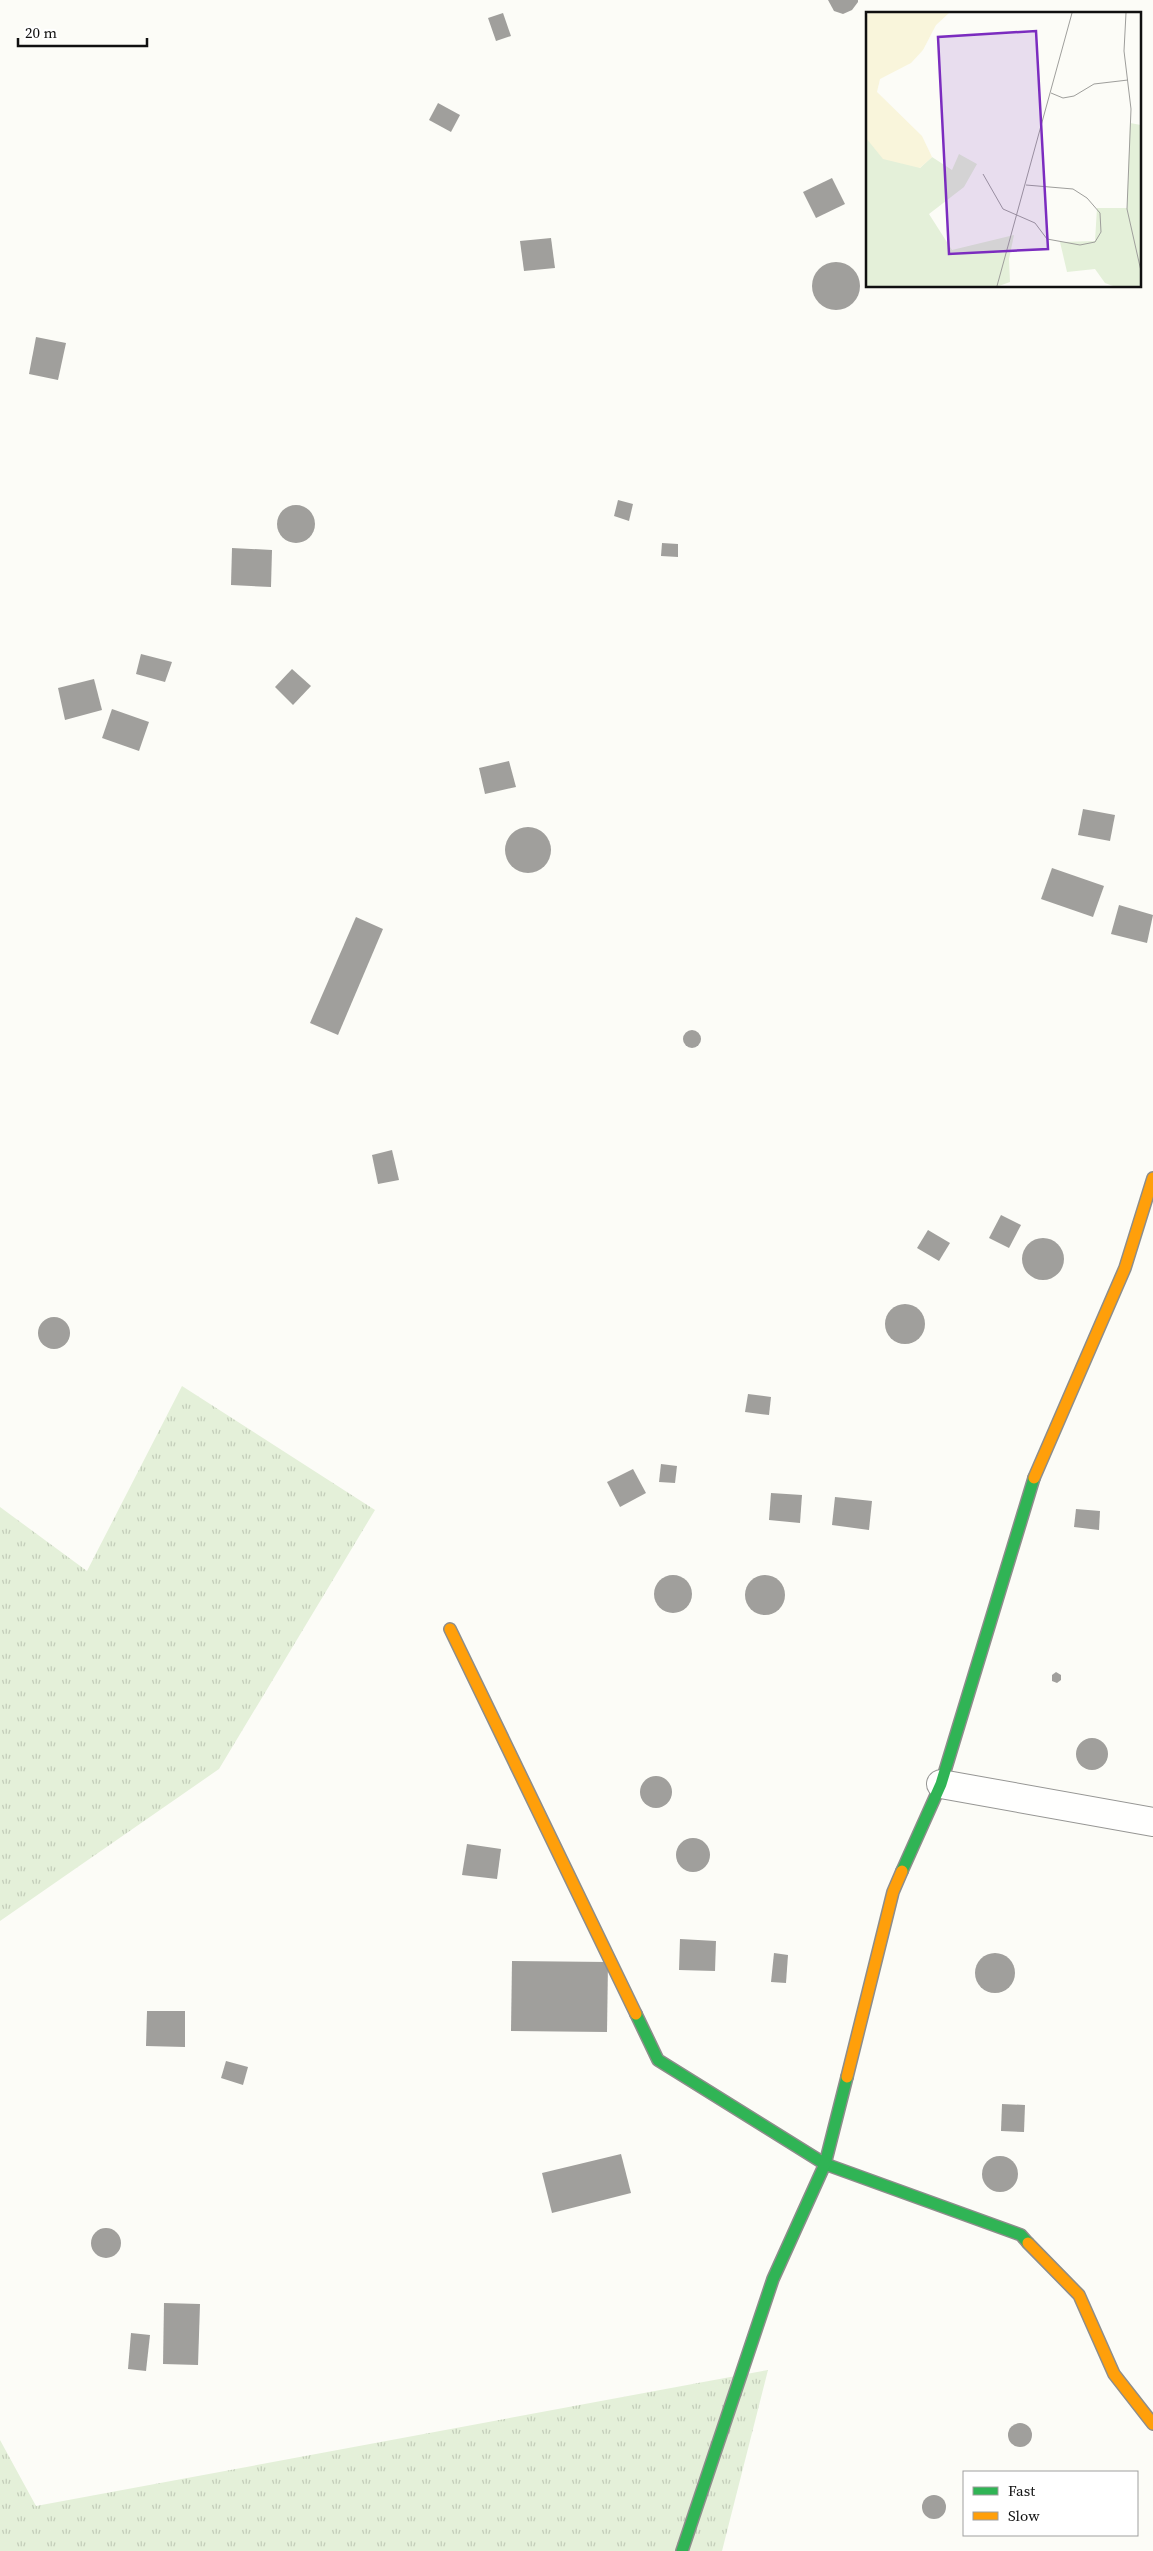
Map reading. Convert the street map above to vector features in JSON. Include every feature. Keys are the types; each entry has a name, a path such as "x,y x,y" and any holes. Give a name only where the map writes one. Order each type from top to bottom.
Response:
{"street":[{"path":"682,2551 773,2279 825,2164 893,1892 941,1784 1038,1465 1125,1268 1153,1178"},
{"path":"450,1629 658,2060 825,2164 1021,2235 1079,2296 1114,2374 1153,2424"},
{"path":"941,1784 1153,1822"}],"green space":[{"path":"182,1386 375,1510 219,1769 0,1921 0,1507 87,1571"},
{"path":"768,2370 722,2551 0,2551 0,2440 36,2506"}],"building":[{"path":"828,0 858,0 858,2 852,10 843,14 834,11"},
{"path":"503,13 511,36 496,41 488,18"},
{"path":"438,103 460,115 451,132 429,120"},
{"path":"832,178 845,204 816,218 803,192"},
{"path":"551,238 555,268 524,271 520,241"},
{"path":"836,262 845,264 853,269 858,277 860,286 858,295 853,303 845,308 836,310 827,308 819,303 814,295 812,286 814,277 819,269 827,264"},
{"path":"36,337 66,343 58,380 29,374"},
{"path":"618,500 633,504 629,521 614,516"},
{"path":"296,505 309,511 315,524 309,537 296,543 283,537 277,524 283,511"},
{"path":"662,543 678,544 678,557 661,556"},
{"path":"232,548 272,550 271,587 231,585"},
{"path":"141,654 172,662 165,682 136,674"},
{"path":"292,669 311,686 293,705 275,687"},
{"path":"94,679 102,710 65,720 58,688"},
{"path":"112,709 149,722 139,751 102,738"},
{"path":"509,761 516,787 485,794 479,768"},
{"path":"1083,809 1115,815 1110,841 1078,835"},
{"path":"524,827 532,827 541,831 547,837 551,850 547,863 541,869 532,873 524,873 515,869 509,863 505,854 505,846 509,837 515,831"},
{"path":"1052,868 1104,886 1093,917 1041,899"},
{"path":"1119,905 1153,915 1147,943 1111,934"},
{"path":"356,917 383,929 338,1035 310,1023"},
{"path":"692,1030 698,1033 701,1039 698,1045 692,1048 686,1045 683,1039 686,1033"},
{"path":"392,1150 399,1180 378,1184 372,1155"},
{"path":"1001,1215 1021,1225 1009,1248 989,1238"},
{"path":"928,1230 950,1243 939,1261 917,1248"},
{"path":"1047,1238 1055,1241 1061,1247 1064,1259 1061,1271 1055,1277 1039,1280 1031,1277 1025,1271 1022,1255 1025,1247 1031,1241"},
{"path":"909,1304 916,1307 922,1313 925,1324 924,1332 916,1341 909,1344 901,1344 894,1341 886,1332 885,1320 888,1313 897,1305"},
{"path":"54,1317 65,1322 70,1333 65,1344 54,1349 43,1344 38,1333 43,1322"},
{"path":"748,1394 771,1397 769,1415 745,1412"},
{"path":"661,1464 677,1466 675,1483 659,1482"},
{"path":"633,1469 646,1493 620,1507 607,1482"},
{"path":"771,1493 802,1495 800,1523 769,1520"},
{"path":"835,1497 872,1501 869,1530 832,1525"},
{"path":"1076,1509 1100,1511 1099,1530 1074,1527"},
{"path":"673,1575 687,1580 692,1594 687,1608 673,1613 659,1608 654,1594 659,1580"},
{"path":"765,1575 779,1581 785,1595 779,1609 765,1615 751,1609 745,1595 751,1581"},
{"path":"1056,1672 1061,1675 1061,1680 1057,1683 1052,1681 1052,1675"},
{"path":"1092,1738 1098,1739 1103,1743 1107,1748 1107,1760 1103,1765 1098,1769 1092,1770 1086,1769 1081,1765 1077,1760 1076,1754 1077,1748 1081,1743 1086,1739"},
{"path":"656,1776 662,1777 667,1781 671,1786 671,1798 667,1803 662,1807 656,1808 650,1807 645,1803 641,1798 640,1792 641,1786 645,1781 650,1777"},
{"path":"693,1838 705,1843 710,1855 705,1867 693,1872 681,1867 676,1855 681,1843"},
{"path":"467,1844 501,1849 497,1879 462,1875"},
{"path":"680,1939 716,1941 715,1971 679,1970"},
{"path":"774,1953 788,1955 786,1983 771,1982"},
{"path":"995,1953 1009,1959 1015,1973 1009,1987 995,1993 981,1987 975,1973 981,1959"},
{"path":"512,1961 608,1962 607,2032 511,2031"},
{"path":"147,2011 185,2011 185,2047 146,2046"},
{"path":"226,2061 248,2067 243,2085 221,2078"},
{"path":"1002,2104 1025,2105 1024,2132 1001,2131"},
{"path":"621,2154 631,2193 552,2213 542,2173"},
{"path":"1000,2156 1007,2157 1013,2161 1017,2167 1017,2181 1013,2187 1007,2191 1000,2192 993,2191 987,2187 983,2181 982,2174 983,2167 987,2161 993,2157"},
{"path":"106,2228 116,2233 121,2243 116,2253 106,2258 96,2253 91,2243 96,2233"},
{"path":"164,2303 200,2304 198,2365 163,2364"},
{"path":"131,2333 150,2335 146,2371 128,2369"},
{"path":"1020,2423 1025,2424 1031,2430 1031,2440 1025,2446 1020,2447 1015,2446 1009,2440 1008,2435 1009,2430 1015,2424"},
{"path":"934,2495 942,2499 946,2507 942,2515 934,2519 926,2515 922,2507 926,2499"}],"traffic: fast":[{"path":"902,1871 941,1784 1034,1478"},
{"path":"636,2014 658,2060 825,2164 1021,2235 1028,2243"},
{"path":"682,2551 773,2279 825,2164 847,2077"}],"traffic: slow":[{"path":"1034,1478 1125,1268 1153,1178"},
{"path":"450,1629 636,2014"},
{"path":"847,2077 893,1892 902,1871"},
{"path":"1028,2243 1079,2295 1114,2374 1153,2424"}]}
